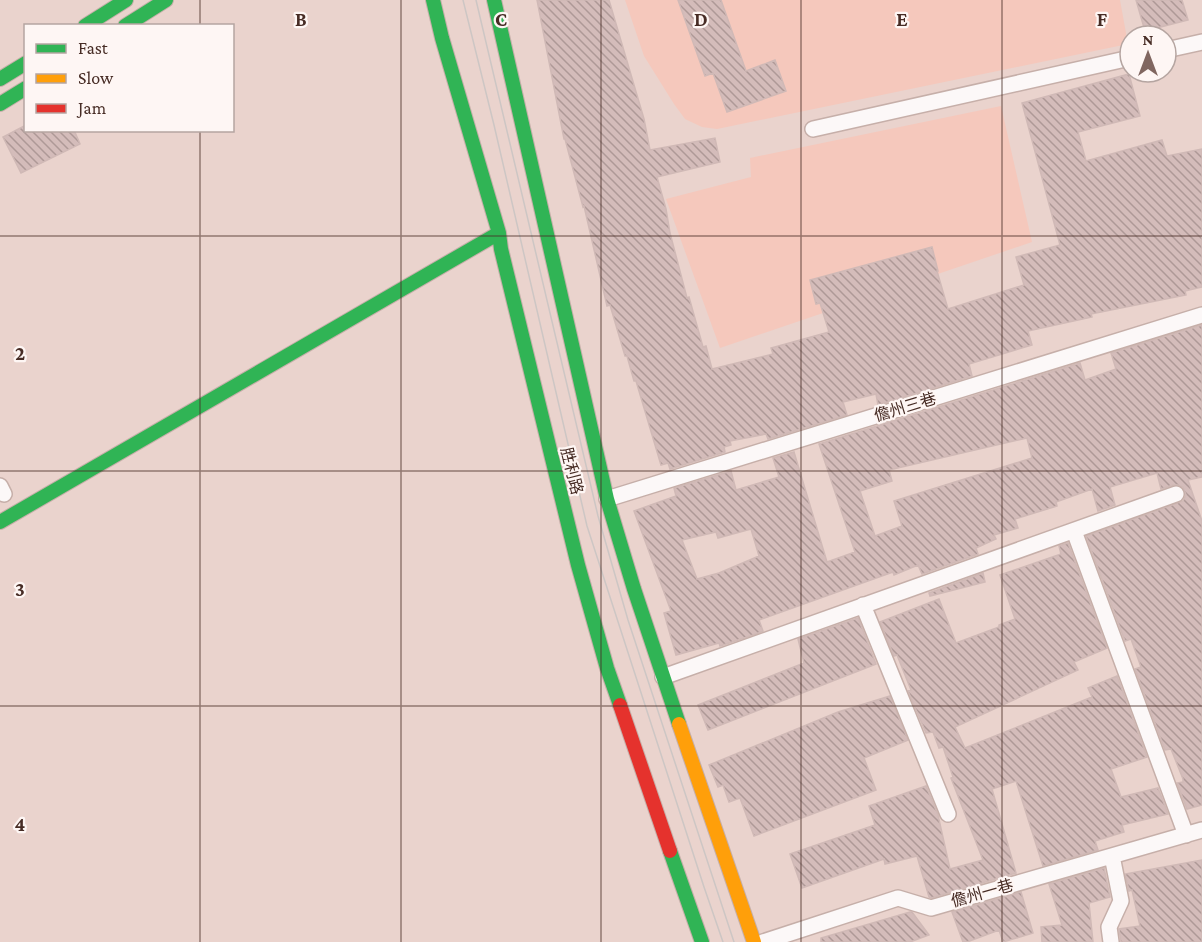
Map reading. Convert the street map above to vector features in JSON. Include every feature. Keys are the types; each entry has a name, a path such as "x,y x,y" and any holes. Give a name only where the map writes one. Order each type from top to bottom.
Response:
{"main road":[{"path":"89,24 126,0"},
{"path":"128,24 166,0"},
{"name":"胜利路","path":"434,0 442,38 499,233 578,565 604,657 702,942"},
{"name":"胜利路","path":"494,0 608,499 633,589 754,942"},
{"path":"0,79 24,64"},
{"path":"0,104 24,89"},
{"path":"0,522 499,233"}],"street":[{"path":"1178,47 1202,42"},
{"path":"813,129 1118,61"},
{"name":"儋州三巷","path":"608,499 1202,315"},
{"path":"663,677 1176,494"},
{"path":"1074,531 1186,835"},
{"path":"863,605 948,814"},
{"name":"儋州一巷","path":"763,942 898,898 931,908 1202,830"},
{"path":"1111,942 1109,927 1121,901 1112,856"}],"shaded area":[{"path":"625,0 1120,0 1124,24 1118,24 1118,46 717,129 702,127 685,119 644,56"},
{"path":"1001,106 1032,242 720,348 666,199 751,177 750,158"}],"building":[{"path":"537,0 609,0 644,119 650,150 715,138 720,162 657,177 687,298 689,297 703,347 706,346 712,369 773,354 771,348 829,332 820,303 816,304 810,280 932,247 948,309 1024,285 1016,257 1060,245 1022,103 1118,77 1118,84 1132,84 1140,116 1078,132 1086,161 1162,140 1167,156 1202,149 1202,287 1185,291 1186,295 1091,314 1092,317 1028,331 1032,345 969,364 972,376 878,405 876,394 843,402 847,415 768,439 766,434 730,441 731,445 724,447 725,452 670,469 668,463 661,465 636,381 634,381 627,356 625,356 610,305 607,306 584,206 564,139"},
{"path":"678,0 721,0 746,71 775,60 786,91 727,112 713,73 705,76"},
{"path":"1136,0 1182,0 1188,20 1172,24 1143,24"},
{"path":"24,126 24,132 75,132 80,144 21,173 3,137"},
{"path":"1202,325 1202,477 1188,480 1202,521 1202,805 1187,809 1177,783 1183,782 1183,779 1171,749 1165,750 1135,669 1141,667 1131,639 1125,641 1086,536 1183,501 1186,495 1183,487 1173,485 1161,489 1157,473 1110,487 1115,505 1098,511 1092,489 1056,502 1057,506 1015,519 1018,528 994,535 996,539 976,548 978,554 922,574 918,565 894,575 893,572 759,620 763,631 756,634 720,646 719,643 676,655 664,613 671,611 634,511 676,496 674,488 731,471 736,490 779,477 773,458 794,452 827,562 855,552 819,444 1080,363 1085,380 1116,369 1111,353","holes":["1027,438 1032,458 894,501 902,526 875,536 860,491 892,481 889,470","751,529 759,556 719,573 697,579 682,540 716,532 718,538"]},
{"path":"1068,543 1107,648 1074,662 1078,670 955,727 965,748 1092,697 1088,688 1117,676 1147,757 1111,769 1121,797 1158,788 1168,814 1122,825 1124,832 1095,841 1098,850 1043,866 1016,781 992,789 1016,873 931,898 917,856 885,864 884,859 802,888 790,854 875,825 869,806 926,786 938,815 950,869 983,860 951,778 953,777 943,747 939,748 933,732 926,733 908,691 911,690 897,655 894,656 880,622 939,599 956,643 999,627 1015,619 1000,575 1061,554 1059,546"},
{"path":"983,573 985,582 930,596 929,593"},
{"path":"858,618 876,664 708,730 698,705 804,663 798,639"},
{"path":"890,696 908,740 864,758 876,790 754,836 740,798 729,802 723,785 718,787 709,765 838,712"},
{"path":"1202,860 1202,942 1121,942 1119,929 1140,926 1132,890 1129,891 1125,874"},
{"path":"1104,868 1110,897 1089,903 1093,942 1042,942 1041,927 1062,925 1049,884"},
{"path":"1021,892 1033,933 1003,942 999,930 963,942 952,912"},
{"path":"910,912 929,935 910,942 821,942 821,938"}],"tram line":[{"path":"463,0 587,526 723,942"},
{"path":"476,0 598,516 628,620 734,942"}],"traffic: fast":[{"path":"88,24 126,0"},
{"path":"128,24 166,0"},
{"path":"433,0 499,233 578,565 607,668 620,705"},
{"path":"494,0 607,499 679,724"},
{"path":"0,79 24,64"},
{"path":"0,104 24,89"},
{"path":"0,522 499,233"},
{"path":"670,851 702,942"}],"traffic: slow":[{"path":"679,724 754,942"}],"traffic: jam":[{"path":"620,705 670,851"}]}
